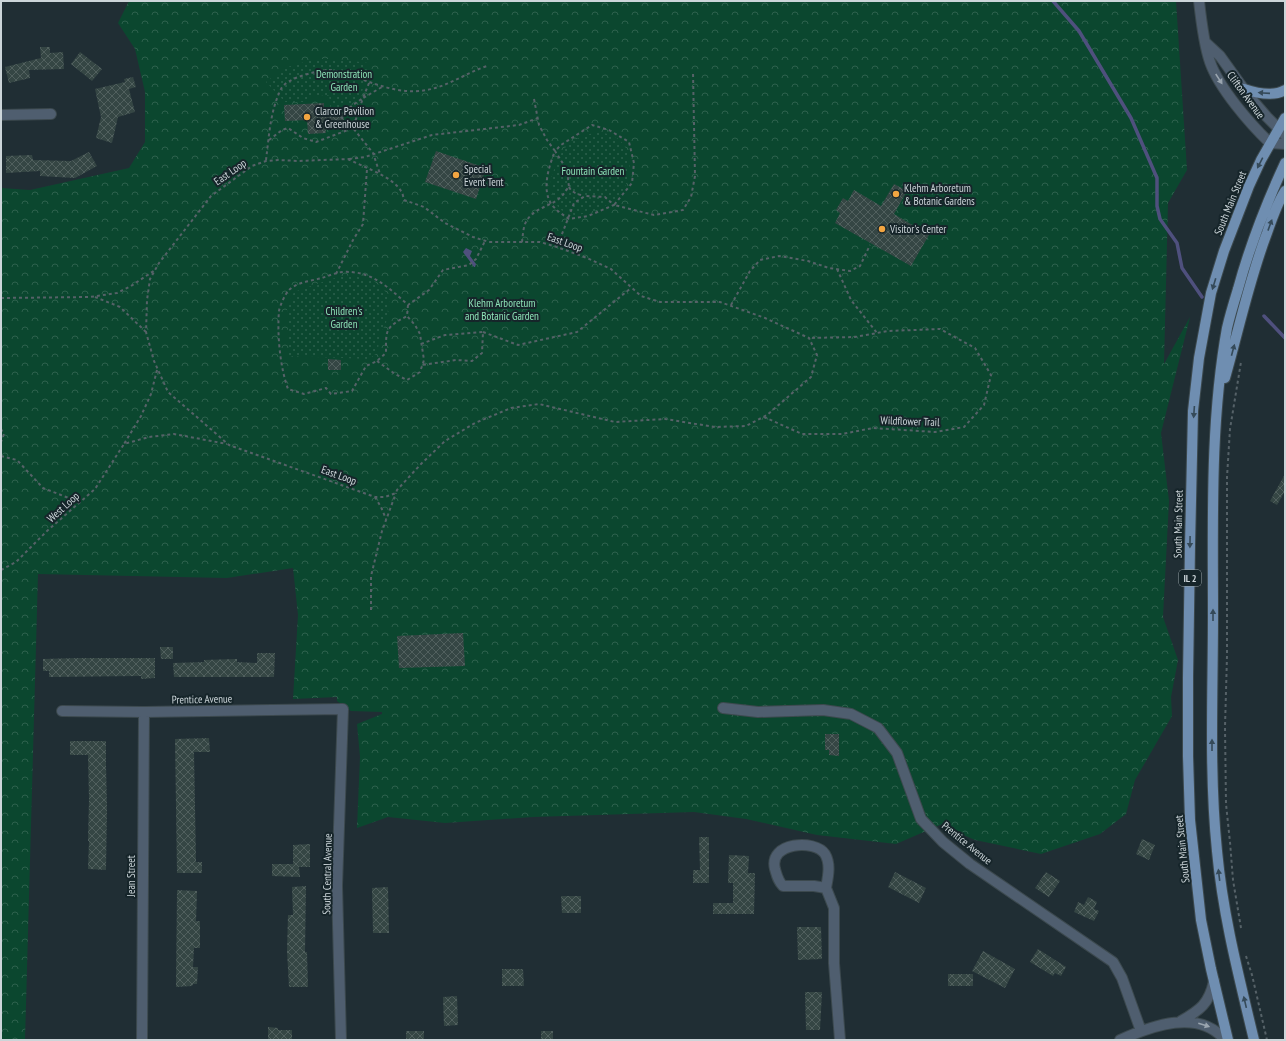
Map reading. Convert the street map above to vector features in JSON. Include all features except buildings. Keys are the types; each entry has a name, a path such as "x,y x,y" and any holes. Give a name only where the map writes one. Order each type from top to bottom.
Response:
{"main road":[{"path":"1244,89 1262,94 1272,94 1285,90"},
{"name":"South Main Street","path":"1228,1040 1201,920 1190,820 1188,756 1193,411 1199,358 1213,286 1224,251 1249,186 1270,143 1282,132 1285,118"},
{"name":"IL 2","path":"1254,1040 1230,942 1216,850 1212,765 1213,535 1216,436 1222,365 1228,326 1242,273 1261,218 1285,163"},
{"path":"1219,401 1258,256 1273,216 1285,191"}],"street":[{"name":"Clifton Avenue","path":"1199,1 1200,15 1210,61 1219,79 1253,126 1270,143"},
{"name":"Clifton Avenue","path":"1206,43 1220,56 1244,89 1282,132"},
{"path":"1,115 51,114"},
{"path":"1270,143 1285,144"},
{"name":"Prentice Avenue","path":"723,708 758,712 823,710 851,714 878,728 897,753 921,819 943,842 970,864 1113,962 1122,978 1141,1031"},
{"name":"Prentice Avenue","path":"62,712 343,709"},
{"name":"South Central Avenue","path":"341,1040 337,886 343,709"},
{"name":"Jean Street","path":"142,1040 144,712"},
{"path":"826,888 814,886 783,886 778,880 774,867 775,857 782,849 797,846 812,846 824,854 829,868 826,888 834,908 834,963 840,1040"},
{"path":"1179,1022 1206,1004 1214,981"},
{"path":"1120,1040 1141,1031 1179,1022 1203,1024 1219,1032 1225,1040"}],"path":[{"path":"266,161 272,115 281,88 295,78 310,73 329,70 392,90 419,91 442,87 487,66"},
{"path":"534,99 539,125 567,170 569,187 571,190 577,194 585,196 605,197 614,205 654,215 683,210 692,197 695,176 693,72"},
{"path":"353,128 362,98 369,82"},
{"path":"380,174 373,153 353,128 339,115 362,98 383,87"},
{"path":"348,159 365,157 373,153 432,135 519,125 538,118"},
{"path":"592,125 609,130 629,142 634,163 632,183 614,205 588,216 569,219 559,212 551,203 546,188 548,168 555,151 561,145 592,125"},
{"path":"268,141 282,130 288,128 303,138 316,142 353,128"},
{"name":"East Loop","path":"396,493 385,497 375,497 229,445 168,392 146,332 150,279 211,196 252,166 266,161 348,159 380,174 392,182 401,191 404,200 424,207 445,223 485,241 540,242 611,269 641,296 660,302 720,302 765,318 809,338"},
{"path":"336,274 363,224 367,169"},
{"path":"522,242 523,230 527,220 539,208 561,197 569,187"},
{"path":"556,247 569,219 574,203 585,196"},
{"path":"377,361 395,374 407,380 420,372 424,360 420,334 415,325 407,316 408,305 429,290 443,270 469,265 476,259 485,241"},
{"path":"731,305 750,271 760,260 780,256 808,261 829,268 850,271 860,266 870,245"},
{"path":"1,298 94,297 117,293 131,286 156,269"},
{"path":"837,269 851,300 878,333"},
{"path":"407,316 392,324 386,332 386,353 377,361 366,366 352,391 331,394 326,388 304,394 288,389 284,379 280,343 279,309 288,291 303,282 342,272 357,273 375,278 408,305"},
{"path":"421,344 445,336 483,332 518,344 577,332 631,288"},
{"path":"94,297 120,307 146,332"},
{"name":"Wildflower Trail","path":"764,417 802,434 842,434 873,428 935,432 964,427 984,405 990,375 975,348 940,329 888,331 854,337 809,338"},
{"path":"422,365 456,360 472,361 482,353 483,332"},
{"path":"371,610 371,576 382,531 397,490 421,464 446,441 475,423 511,408 539,404 615,422 665,419 715,427 746,426 767,416 811,376 817,355 809,338"},
{"path":"1242,356 1230,429 1227,477 1227,656 1225,727 1226,804 1232,880 1242,934"},
{"name":"West Loop","path":"1,570 16,562 47,531 95,489 141,416 151,394 158,368"},
{"path":"1,429 4,434 1,442"},
{"path":"124,444 174,434 229,445"},
{"path":"1,456 17,460 43,488 79,502"},
{"path":"375,497 386,519"},
{"path":"1246,955 1252,974 1267,1040"}],"green space":[{"name":"Klehm Arboretum and Botanic Garden","path":"129,1 1176,1 1187,170 1168,203 1164,364 1190,317 1161,433 1169,501 1163,617 1178,660 1171,697 1172,716 1135,780 1126,814 1100,834 1041,854 975,840 940,825 896,844 817,835 746,819 694,812 533,817 445,823 388,817 357,828 360,757 357,724 382,714 382,712 351,711 337,701 337,697 293,699 298,615 293,568 227,578 38,574 25,1040 1,1040 1,188 30,190 129,168 145,142 145,92 135,49 118,23"},
{"name":"Demonstration Garden","path":"315,59 336,59 368,63 365,81 360,96 345,108 331,112 329,95 309,97 309,102 285,102 266,82 284,68"},
{"name":"Fountain Garden","path":"602,132 620,140 628,154 629,171 625,187 621,193 606,205 593,211 576,215 559,209 552,191 551,179 561,154 569,144 577,139"},
{"name":"Children's Garden","path":"351,275 375,282 390,296 386,323 379,337 378,352 369,359 289,356 287,307 294,292 331,279"}],"water":[{"path":"466,248 472,251 470,256 476,264 475,267 463,252"}],"waterway":[{"path":"1053,1 1079,31 1131,118 1157,178 1157,206 1160,219 1177,243 1182,268 1202,297"},
{"path":"1264,316 1285,338"}],"place":[{"name":"Clarcor Pavilion & Greenhouse","path":"307,117"},
{"name":"Special Event Tent","path":"456,175"},
{"name":"Klehm Arboretum & Botanic Gardens","path":"896,194"},
{"name":"Visitor's Center","path":"882,229"}]}
